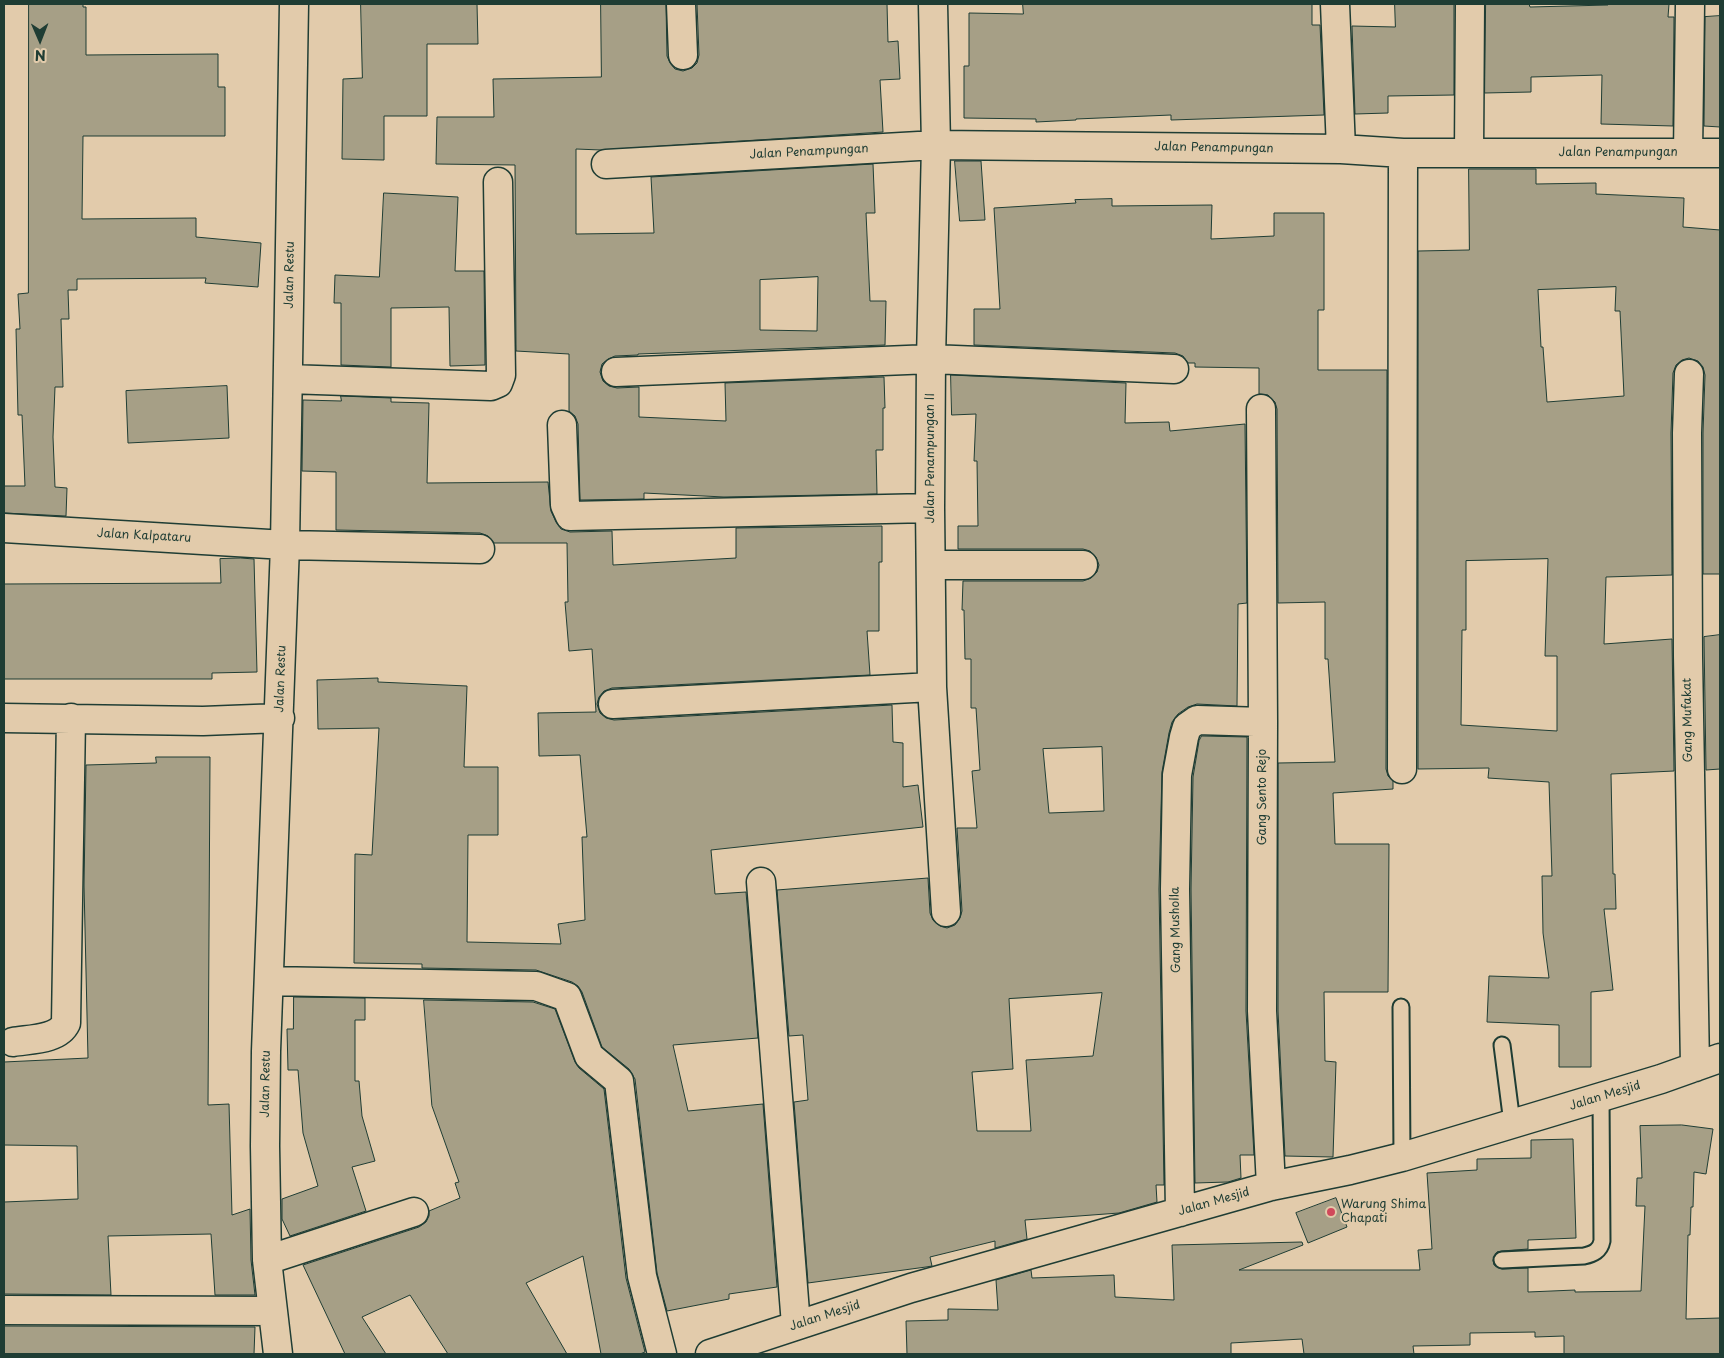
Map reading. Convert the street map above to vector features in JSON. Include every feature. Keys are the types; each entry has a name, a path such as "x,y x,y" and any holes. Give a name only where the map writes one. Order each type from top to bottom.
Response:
{"street":[{"name":"Jalan Restu","path":"278,1354 267,1260 265,1146 285,545 294,4"},
{"path":"681,4 683,55"},
{"name":"Jalan Penampungan II","path":"933,4 936,145 931,359 932,687 946,912"},
{"path":"1335,4 1342,149"},
{"path":"1469,152 1470,4"},
{"path":"1688,153 1690,4"},
{"name":"Jalan Penampungan","path":"606,164 936,145 1342,149 1403,153 1720,153"},
{"path":"1402,768 1403,153"},
{"path":"288,379 491,386 498,383 501,375 498,182"},
{"path":"616,372 931,359 1174,369"},
{"name":"Gang Mufakat","path":"1689,374 1687,433 1688,656 1695,1067"},
{"name":"Gang Sento Rejo","path":"1261,408 1262,1011 1271,1186"},
{"path":"562,425 565,505 570,516 930,508"},
{"name":"Jalan Kalpataru","path":"4,528 285,545 480,549"},
{"path":"931,565 1083,565"},
{"path":"613,704 932,687"},
{"path":"4,718 203,721 280,718"},
{"path":"13,1042 54,1035 63,1029 66,1023 71,718"},
{"name":"Gang Musholla","path":"1180,1212 1175,889 1177,775 1184,737 1188,727 1197,720 1263,722"},
{"path":"761,882 796,1325"},
{"path":"269,981 536,986 567,997 588,1056 619,1082 642,1276 662,1354"},
{"name":"Jalan Mesjid","path":"710,1354 911,1288 1271,1186 1402,1157 1661,1080 1720,1058"},
{"path":"267,1260 414,1212"},
{"path":"4,1310 272,1311"}],"lane":[{"path":"1401,1007 1402,1157"},
{"path":"1502,1045 1512,1124"},
{"path":"1502,1260 1584,1256 1594,1253 1600,1248 1602,1241 1601,1097"}],"building":[{"path":"29,4 83,4 83,7 86,7 86,55 218,54 218,87 225,87 225,136 83,136 82,219 196,218 196,237 261,243 258,287 205,283 206,278 77,279 77,290 68,290 69,319 61,319 63,387 55,387 53,437 55,487 67,488 66,516 4,513 4,486 25,486 22,415 18,415 16,329 20,329 18,294 28,293"},
{"path":"361,4 477,4 478,44 427,44 427,116 384,116 384,160 342,159 343,79 362,78"},
{"path":"601,4 666,4 667,56 675,69 683,71 692,68 697,63 699,55 697,4 887,4 888,42 898,41 900,79 880,80 883,132 601,150 576,149 576,234 654,233 651,177 873,164 875,213 866,213 870,301 886,301 885,345 615,356 602,364 600,372 603,381 609,386 617,388 639,387 639,417 726,421 725,383 884,377 883,450 876,450 877,494 724,497 644,493 644,499 580,500 578,424 575,416 569,411 569,354 516,351 515,165 436,164 437,117 494,117 493,79 601,77","holes":["818,277 817,331 760,330 760,280"]},
{"path":"1023,4 1312,4 1312,25 1320,25 1324,115 1171,120 1171,115 1036,122 1036,119 964,118 964,66 969,66 969,13 1023,14"},
{"path":"1395,4 1454,4 1454,95 1388,96 1388,113 1355,114 1352,26 1395,27"},
{"path":"1486,4 1529,4 1530,7 1669,4 1668,17 1674,17 1673,126 1601,124 1602,75 1531,77 1531,92 1485,93"},
{"path":"1720,16 1720,127 1704,126 1705,17"},
{"path":"955,161 981,161 985,220 960,221"},
{"path":"1469,169 1536,169 1536,184 1596,183 1596,194 1684,198 1683,227 1720,230 1720,574 1703,574 1705,375 1703,367 1698,361 1689,358 1682,360 1676,365 1673,373 1671,433 1672,575 1606,577 1604,644 1672,639 1674,771 1611,774 1613,874 1615,874 1616,909 1604,909 1613,990 1591,992 1591,1067 1559,1067 1559,1025 1487,1022 1489,976 1549,978 1543,933 1542,876 1552,876 1549,782 1488,778 1489,768 1418,769 1418,251 1469,250","holes":["1616,287 1615,311 1620,311 1624,396 1547,402 1543,347 1541,347 1538,290","1548,559 1545,656 1557,656 1557,731 1461,725 1462,630 1466,630 1466,561"]},
{"path":"384,193 458,197 455,271 484,271 485,365 450,366 449,307 391,308 391,367 341,365 341,303 334,303 335,275 379,277"},
{"path":"1112,199 1112,206 1212,205 1211,239 1274,236 1274,213 1324,213 1324,310 1318,310 1318,370 1387,370 1386,769 1388,776 1393,781 1393,789 1333,793 1335,844 1389,844 1388,992 1324,992 1325,1061 1336,1062 1333,1157 1285,1156 1278,1011 1278,763 1335,762 1328,659 1325,659 1325,602 1278,603 1277,409 1275,402 1268,395 1259,394 1259,368 1195,367 1195,363 1188,363 1183,356 1175,353 974,345 974,309 1000,309 994,208 1076,203 1075,200"},
{"path":"951,375 1126,383 1125,423 1169,422 1170,431 1245,424 1247,603 1238,604 1237,706 1197,704 1188,707 1178,714 1172,722 1162,772 1159,889 1164,1185 1156,1185 1157,1202 1119,1213 1025,1220 1027,1239 995,1248 995,1241 930,1257 932,1266 808,1283 794,1102 808,1100 803,1035 789,1036 777,890 928,878 930,913 933,920 940,926 947,928 955,925 962,911 957,828 977,828 972,771 980,770 976,708 971,708 971,659 965,659 964,610 962,610 963,581 1083,581 1091,578 1097,572 1099,565 1096,557 1090,551 1083,549 958,549 958,526 978,526 977,461 974,461 976,414 952,415","holes":["1102,747 1104,811 1049,813 1043,749","1102,993 1093,1056 1026,1060 1031,1131 977,1131 972,1072 1013,1069 1009,999"]},
{"path":"227,386 229,438 128,443 126,391"},
{"path":"341,396 391,398 391,402 429,403 427,483 548,482 551,511 561,529 570,532 612,531 613,565 736,558 736,528 882,526 882,562 879,562 879,631 867,631 870,675 612,688 604,691 599,697 597,704 600,713 606,718 614,720 892,705 893,742 903,743 903,787 918,785 923,827 711,850 715,894 746,892 758,1038 673,1045 688,1111 763,1104 777,1287 729,1294 729,1299 667,1311 657,1273 635,1079 629,1069 602,1047 582,992 578,986 572,982 536,970 422,968 422,964 354,963 355,854 372,855 379,728 318,729 317,680 378,678 378,682 467,686 464,767 498,767 498,835 468,835 467,942 561,944 558,924 585,920 582,837 587,837 580,755 539,756 538,713 596,712 592,649 569,651 565,602 568,602 567,543 494,543 488,536 480,533 336,530 336,472 302,471 303,400 341,401"},
{"path":"220,559 254,559 257,672 212,673 212,679 4,679 4,584 221,583"},
{"path":"1720,635 1720,769 1706,770 1704,637"},
{"path":"1202,736 1247,737 1246,1011 1254,1155 1240,1155 1241,1178 1228,1182 1195,1183 1191,889 1193,777 1199,741"},
{"path":"156,757 210,757 208,1105 229,1104 232,1215 250,1209 251,1260 255,1295 215,1295 211,1234 108,1236 111,1295 4,1294 4,1202 78,1199 77,1146 4,1145 4,1062 88,1058 84,885 86,765 156,763"},
{"path":"294,997 365,998 365,1020 355,1020 355,1081 359,1081 362,1116 375,1161 352,1167 366,1211 290,1236 282,1219 282,1199 318,1186 303,1133 298,1070 288,1070 287,1029 293,1029"},
{"path":"424,1000 533,1002 555,1009 575,1062 579,1068 604,1089 626,1278 645,1352 640,1354 601,1354 583,1256 526,1283 567,1354 448,1354 410,1295 362,1317 386,1354 345,1354 303,1265 419,1227 426,1222 429,1211 460,1198 455,1183 459,1182 432,1106"},
{"path":"1682,1125 1713,1129 1706,1174 1694,1172 1693,1207 1691,1207 1690,1235 1688,1235 1686,1319 1720,1318 1720,1354 1564,1354 1564,1336 1535,1337 1535,1332 1470,1333 1470,1345 1413,1346 1414,1354 1304,1354 1302,1339 1231,1343 1231,1354 907,1354 906,1321 948,1320 948,1309 998,1310 996,1280 1031,1270 1032,1278 1114,1275 1115,1297 1174,1300 1172,1245 1302,1242 1303,1245 1239,1270 1420,1270 1418,1250 1432,1249 1427,1173 1477,1170 1477,1159 1531,1158 1531,1140 1573,1139 1576,1238 1528,1240 1528,1249 1497,1252 1493,1260 1494,1265 1502,1269 1528,1268 1528,1292 1575,1290 1575,1292 1641,1291 1645,1206 1636,1206 1637,1178 1642,1178 1640,1126"},
{"path":"1336,1198 1347,1227 1308,1243 1296,1213"},
{"path":"4,1326 255,1327 254,1354 4,1354"}],"place":[{"name":"Warung Shima Chapati","path":"1331,1212"}]}
